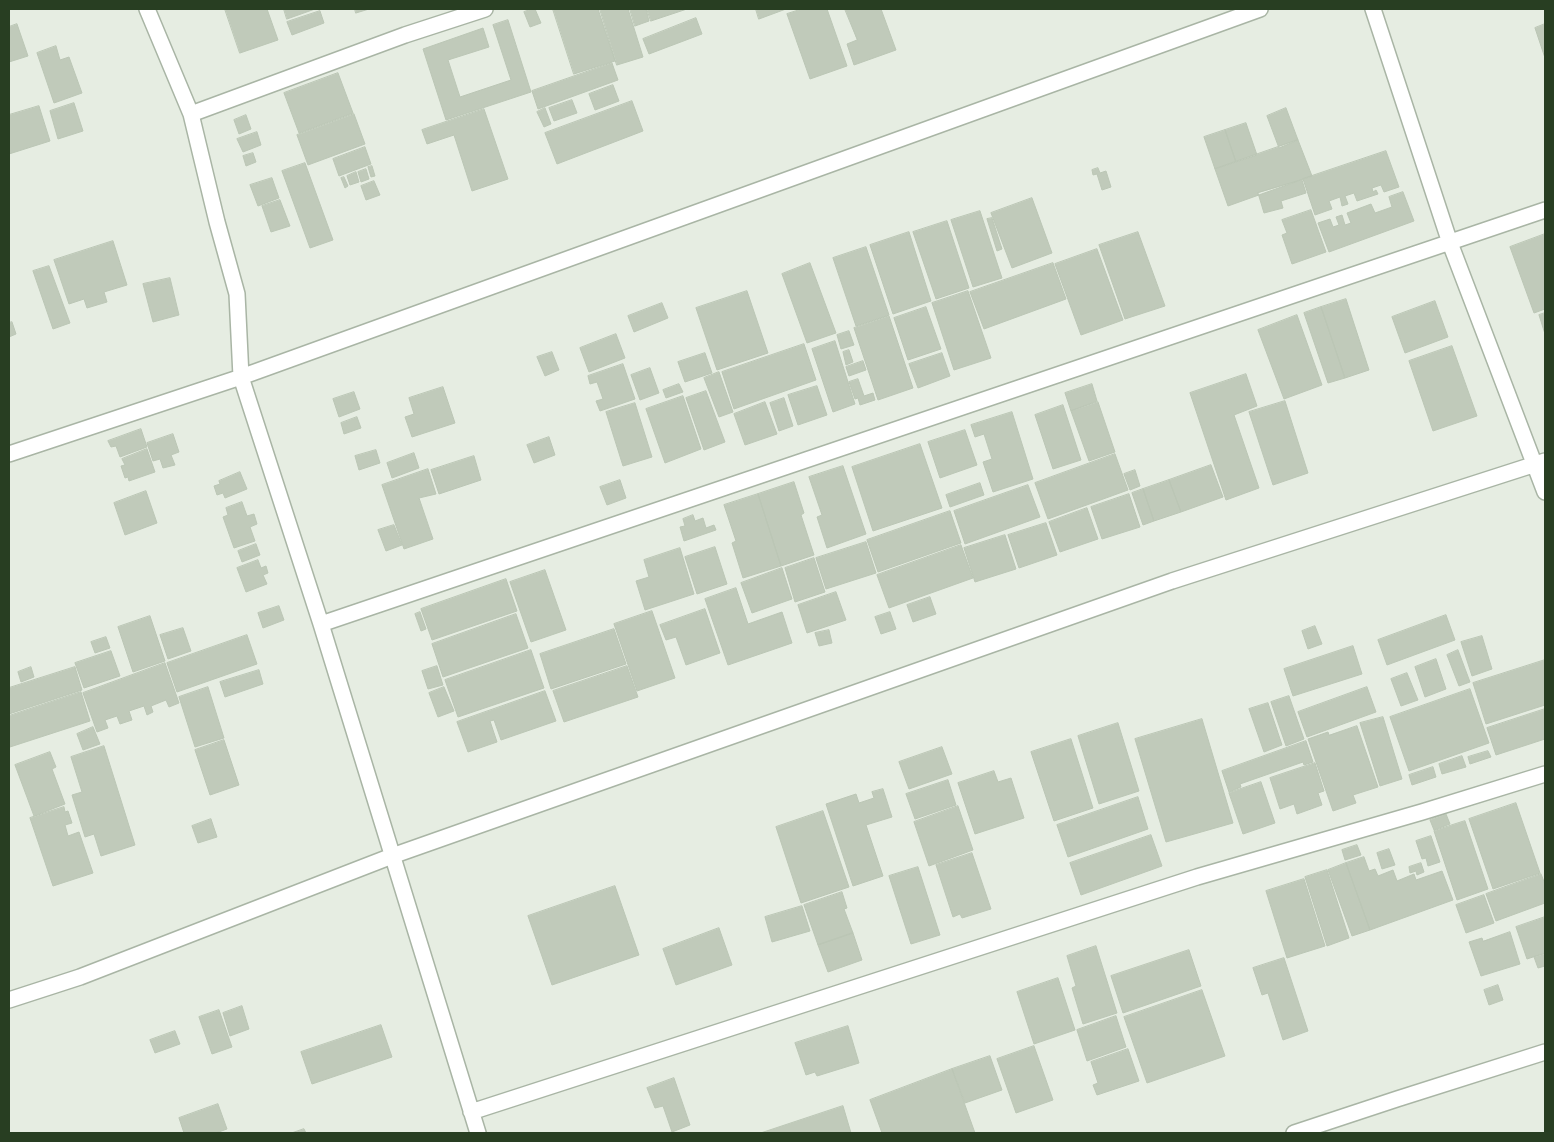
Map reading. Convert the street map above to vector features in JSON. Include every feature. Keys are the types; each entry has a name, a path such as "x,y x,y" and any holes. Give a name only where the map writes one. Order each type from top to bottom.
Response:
{"street":[{"path":"147,9 190,114 217,222 238,294 241,377 321,624 478,1133"},
{"path":"190,114 405,35 485,9"},
{"path":"9,454 241,377 1260,9"},
{"path":"1373,9 1450,243 1540,463 1545,492"},
{"path":"321,624 1545,210"},
{"path":"9,1000 80,977 392,856 1172,581 1540,463"},
{"path":"471,1112 1197,877 1422,812 1545,774"},
{"path":"1294,1133 1545,1052"}],"building":[{"path":"225,9 267,9 278,40 240,53"},
{"path":"284,9 315,9 287,19"},
{"path":"355,9 369,9 356,13"},
{"path":"535,9 541,23 530,27 524,12"},
{"path":"553,9 598,9 615,61 574,74"},
{"path":"600,9 628,9 643,57 617,65"},
{"path":"630,9 646,9 649,21 635,26"},
{"path":"647,9 687,9 651,21"},
{"path":"756,9 786,9 759,19"},
{"path":"802,9 827,9 847,66 810,79 787,14"},
{"path":"845,9 881,9 896,50 854,65 847,44 857,40"},
{"path":"320,11 324,23 292,35 287,22"},
{"path":"696,18 702,34 649,54 643,39"},
{"path":"508,20 531,92 446,120 423,49 483,28 489,47 448,60 460,97 511,80 493,25"},
{"path":"17,24 28,56 9,62 9,27"},
{"path":"1545,24 1545,58 1535,28"},
{"path":"56,46 60,60 69,57 82,93 54,103 37,53"},
{"path":"612,63 618,80 538,109 532,91"},
{"path":"338,73 353,113 299,133 284,93"},
{"path":"613,85 619,101 595,110 589,94"},
{"path":"572,100 577,113 554,121 549,108"},
{"path":"632,101 643,131 557,164 545,133"},
{"path":"74,103 83,131 58,139 50,111"},
{"path":"39,106 50,141 9,154 9,115"},
{"path":"545,108 551,124 544,127 537,112"},
{"path":"1286,108 1298,140 1279,148 1267,116"},
{"path":"484,109 508,179 472,191 454,135 427,144 422,130"},
{"path":"354,114 365,144 308,165 297,135"},
{"path":"246,115 251,129 239,134 234,120"},
{"path":"1246,123 1257,155 1236,162 1225,130"},
{"path":"1225,130 1236,162 1215,169 1204,137"},
{"path":"257,132 261,145 243,152 237,139"},
{"path":"1298,140 1312,176 1228,206 1215,169"},
{"path":"365,147 371,164 339,176 333,159"},
{"path":"1386,151 1399,187 1384,192 1381,185 1372,188 1373,192 1376,190 1378,194 1357,201 1354,193 1345,196 1348,204 1342,206 1340,197 1329,201 1332,209 1315,215 1303,179"},
{"path":"253,153 256,162 246,166 243,156"},
{"path":"305,163 333,240 310,248 282,171"},
{"path":"372,166 375,176 371,177 368,167"},
{"path":"1098,168 1100,173 1106,171 1111,187 1102,190 1097,174 1093,175 1092,170"},
{"path":"366,169 369,179 361,182 358,172"},
{"path":"356,172 359,182 350,185 347,176"},
{"path":"344,177 348,186 345,188 341,178"},
{"path":"272,178 279,198 258,206 250,185"},
{"path":"1302,180 1306,193 1281,201 1283,208 1264,213 1258,193"},
{"path":"374,181 380,195 366,200 361,186"},
{"path":"1403,192 1414,221 1329,252 1318,223 1330,219 1333,227 1339,225 1336,217 1342,215 1345,225 1351,223 1347,213 1371,204 1375,213 1392,207 1389,197"},
{"path":"1032,198 1052,253 1012,268 991,213"},
{"path":"280,200 290,226 271,232 262,206"},
{"path":"1311,210 1326,252 1292,264 1282,235 1287,233 1282,220"},
{"path":"980,211 1002,278 973,287 951,220"},
{"path":"992,218 1002,249 997,251 987,219"},
{"path":"947,221 969,288 936,299 913,232"},
{"path":"909,232 931,301 893,314 870,245"},
{"path":"1138,232 1165,306 1125,319 1099,245"},
{"path":"1545,234 1545,309 1534,313 1510,247"},
{"path":"113,241 127,285 104,292 107,302 87,308 84,299 69,304 54,260"},
{"path":"866,247 889,315 856,326 833,258"},
{"path":"1097,249 1123,320 1081,335 1055,264"},
{"path":"810,263 836,333 807,343 782,274"},
{"path":"1053,263 1066,299 984,329 970,292"},
{"path":"49,266 70,323 53,329 33,271"},
{"path":"170,278 179,315 153,322 143,284"},
{"path":"747,291 768,353 717,370 696,308"},
{"path":"968,291 991,358 954,370 932,303"},
{"path":"1346,299 1369,370 1345,378 1321,307"},
{"path":"1435,301 1448,337 1405,353 1392,317"},
{"path":"662,303 668,318 634,332 628,316"},
{"path":"926,307 941,349 908,360 894,318"},
{"path":"1321,307 1345,378 1328,383 1304,313"},
{"path":"1545,313 1545,334 1539,315"},
{"path":"1297,315 1322,385 1284,399 1258,330"},
{"path":"889,316 913,388 878,400 854,328"},
{"path":"12,322 16,334 9,337 9,323"},
{"path":"849,331 854,345 841,349 837,335"},
{"path":"616,334 625,358 589,372 580,348"},
{"path":"835,341 855,404 833,412 812,349"},
{"path":"804,344 816,380 734,409 722,372"},
{"path":"1452,346 1477,416 1433,431 1409,361"},
{"path":"849,350 853,362 846,365 843,352"},
{"path":"552,352 559,370 545,376 537,357"},
{"path":"705,353 712,373 685,382 678,362"},
{"path":"942,353 950,376 918,388 909,364"},
{"path":"863,361 866,370 849,376 846,367"},
{"path":"623,364 635,399 600,411 596,401 603,399 597,382 590,384 588,376"},
{"path":"650,368 659,393 640,400 631,375"},
{"path":"719,372 733,412 719,417 704,378"},
{"path":"1246,374 1257,406 1234,415 1259,488 1226,500 1190,393"},
{"path":"858,379 864,396 873,393 875,400 860,405 858,398 855,399 849,382"},
{"path":"679,384 683,392 666,398 663,390"},
{"path":"1092,384 1097,401 1071,411 1065,393"},
{"path":"817,386 827,415 798,425 788,395"},
{"path":"443,387 455,423 412,437 405,417 414,414 409,398"},
{"path":"706,391 725,442 704,450 686,398"},
{"path":"354,392 360,409 339,417 333,399"},
{"path":"683,396 701,449 665,463 646,409"},
{"path":"784,398 793,426 779,431 770,403"},
{"path":"1285,401 1308,473 1273,485 1249,412"},
{"path":"765,402 777,434 745,445 734,414"},
{"path":"1098,402 1115,452 1089,461 1071,411"},
{"path":"635,403 652,457 623,466 606,412"},
{"path":"1063,405 1081,460 1053,469 1035,415"},
{"path":"1012,412 1033,479 993,492 983,462 992,459 984,434 975,437 971,425"},
{"path":"357,417 361,428 344,434 341,423"},
{"path":"141,429 147,447 120,457 116,446 111,447 108,441"},
{"path":"965,430 977,465 940,478 928,442"},
{"path":"173,434 179,452 171,455 175,465 163,468 160,459 153,461 147,443"},
{"path":"549,437 555,455 534,463 527,445"},
{"path":"920,444 942,508 873,531 852,467"},
{"path":"147,449 155,472 129,481 128,477 125,478 121,466 125,465 122,459"},
{"path":"376,450 380,463 359,470 355,456"},
{"path":"414,453 419,468 392,478 387,463"},
{"path":"1115,454 1128,490 1048,519 1035,483"},
{"path":"474,456 481,480 439,494 431,470"},
{"path":"1211,465 1223,497 1181,512 1169,480"},
{"path":"843,466 866,534 827,548 817,517 822,515 809,477"},
{"path":"428,469 436,494 419,498 433,539 404,549 382,485"},
{"path":"1135,470 1140,486 1130,490 1124,474"},
{"path":"240,472 247,489 225,498 223,493 217,495 214,486 220,484 219,481"},
{"path":"620,480 626,498 607,505 600,487"},
{"path":"1169,480 1181,512 1154,521 1143,489"},
{"path":"794,482 804,513 801,515 814,555 781,566 758,494"},
{"path":"980,483 984,495 950,507 946,495"},
{"path":"1028,485 1040,517 965,544 954,511"},
{"path":"1143,489 1154,521 1143,525 1132,493"},
{"path":"146,491 157,523 125,535 114,503"},
{"path":"758,494 781,566 743,578 732,543 736,541 724,505"},
{"path":"1129,494 1140,527 1102,539 1091,507"},
{"path":"242,502 247,516 254,514 257,524 250,527 255,541 234,548 223,517 228,515 226,508"},
{"path":"1087,508 1098,539 1060,552 1049,522"},
{"path":"950,511 961,543 878,572 867,540"},
{"path":"693,515 695,521 703,518 706,528 714,525 716,530 684,541 680,527 685,526 683,519"},
{"path":"1046,523 1057,555 1019,568 1008,535"},
{"path":"394,525 402,545 386,551 378,530"},
{"path":"1005,535 1016,569 975,582 964,548"},
{"path":"866,542 876,573 826,589 816,558"},
{"path":"256,544 260,555 242,562 238,551"},
{"path":"961,545 973,578 889,608 877,575"},
{"path":"715,547 727,584 697,594 685,557"},
{"path":"680,548 694,594 645,610 636,581 649,577 644,560"},
{"path":"814,558 825,592 795,602 785,568"},
{"path":"258,560 261,568 266,566 268,573 263,575 267,584 246,592 237,568"},
{"path":"782,568 792,599 752,613 741,583"},
{"path":"545,570 566,630 531,642 510,582"},
{"path":"506,579 517,611 432,640 421,609"},
{"path":"736,588 748,624 782,612 792,643 728,665 705,599"},
{"path":"836,592 846,620 807,633 798,605"},
{"path":"930,597 936,614 913,622 907,605"},
{"path":"279,606 284,620 263,628 258,613"},
{"path":"705,609 720,653 686,665 676,637 666,640 660,625"},
{"path":"652,611 675,678 637,691 614,624"},
{"path":"420,612 426,629 421,631 415,614"},
{"path":"890,612 896,629 881,634 875,617"},
{"path":"516,614 528,648 443,677 432,644"},
{"path":"1446,615 1455,640 1387,665 1378,640"},
{"path":"150,616 165,661 133,672 118,627"},
{"path":"1315,626 1322,644 1308,649 1302,631"},
{"path":"183,628 191,651 168,659 160,635"},
{"path":"614,629 626,664 551,689 540,654"},
{"path":"829,630 832,643 819,646 815,633"},
{"path":"247,635 257,664 177,692 167,663"},
{"path":"1482,636 1492,669 1472,676 1461,642"},
{"path":"106,637 110,648 95,653 91,642"},
{"path":"1353,646 1362,674 1293,696 1284,669"},
{"path":"531,650 544,688 458,717 445,680"},
{"path":"1458,650 1470,682 1459,686 1447,655"},
{"path":"111,651 120,676 84,688 75,663"},
{"path":"1436,659 1446,689 1425,697 1415,667"},
{"path":"1545,660 1545,705 1486,724 1473,683"},
{"path":"165,663 179,703 169,707 166,700 151,706 153,712 147,715 144,706 129,711 132,720 120,724 117,716 105,720 108,728 97,732 83,693"},
{"path":"437,666 443,685 428,689 422,671"},
{"path":"627,666 638,697 564,722 553,691"},
{"path":"31,667 34,677 21,682 18,672"},
{"path":"75,667 82,690 9,714 9,688"},
{"path":"259,670 263,684 225,697 220,682"},
{"path":"1407,673 1418,700 1401,706 1391,679"},
{"path":"208,687 224,738 195,747 179,697"},
{"path":"444,687 454,711 438,717 429,693"},
{"path":"1367,687 1376,712 1307,737 1298,712"},
{"path":"1470,689 1489,743 1409,771 1390,717"},
{"path":"545,691 556,721 501,740 494,720 490,721 497,742 468,752 457,722"},
{"path":"81,692 90,721 10,747 9,716"},
{"path":"1289,696 1304,739 1286,746 1271,702"},
{"path":"1268,703 1282,745 1264,752 1249,709"},
{"path":"1545,709 1545,739 1496,755 1487,728"},
{"path":"1383,717 1402,779 1380,786 1360,723"},
{"path":"1202,719 1233,823 1166,842 1135,739"},
{"path":"1118,723 1139,791 1099,804 1078,736"},
{"path":"1357,726 1378,787 1353,795 1356,803 1333,811 1308,739 1328,732 1329,735"},
{"path":"93,727 100,744 83,750 77,734"},
{"path":"1071,739 1093,808 1054,821 1031,752"},
{"path":"224,740 239,785 210,795 195,750"},
{"path":"1306,741 1313,762 1304,765 1303,762 1240,784 1241,787 1229,792 1222,771"},
{"path":"104,746 135,845 101,856 94,834 85,837 72,795 82,792 71,757"},
{"path":"942,747 952,774 909,789 899,762"},
{"path":"1488,751 1491,757 1470,764 1468,757"},
{"path":"50,752 56,767 52,769 65,804 34,816 15,765"},
{"path":"1462,756 1466,767 1442,774 1439,764"},
{"path":"1315,763 1324,791 1318,793 1322,805 1297,814 1294,804 1280,809 1270,778"},
{"path":"1433,767 1436,777 1412,785 1409,775"},
{"path":"994,771 998,782 1011,778 1024,818 975,834 958,783"},
{"path":"948,780 956,805 915,819 906,794"},
{"path":"1261,782 1275,823 1243,834 1229,793"},
{"path":"883,789 892,817 866,825 883,876 853,886 826,804 856,794 859,803 874,798 872,792"},
{"path":"1138,797 1148,829 1068,857 1057,825"},
{"path":"1516,803 1540,873 1493,889 1469,819"},
{"path":"958,806 973,850 929,866 914,822"},
{"path":"64,807 65,812 68,811 72,823 65,825 68,836 79,832 93,873 53,886 30,818"},
{"path":"823,811 849,887 801,903 776,827"},
{"path":"1446,814 1450,824 1434,830 1430,820"},
{"path":"211,819 217,837 198,843 192,826"},
{"path":"1465,821 1488,889 1457,900 1434,831"},
{"path":"1151,835 1162,866 1081,895 1070,863"},
{"path":"1431,836 1440,862 1428,866 1426,858 1422,859 1416,841"},
{"path":"1357,845 1361,855 1345,860 1342,850"},
{"path":"1389,849 1395,865 1382,869 1377,853"},
{"path":"972,853 991,909 962,918 960,914 953,917 936,865"},
{"path":"1364,857 1369,871 1375,869 1378,876 1393,870 1397,881 1414,874 1416,880 1442,871 1453,900 1370,930 1346,863"},
{"path":"1346,863 1370,930 1352,936 1328,870"},
{"path":"1421,863 1424,872 1417,875 1416,871 1410,873 1409,867"},
{"path":"918,867 940,935 911,944 889,876"},
{"path":"1327,870 1349,938 1327,946 1305,877"},
{"path":"1541,874 1545,884 1545,903 1496,921 1486,894"},
{"path":"1304,879 1325,946 1287,958 1266,891"},
{"path":"615,886 639,955 552,985 528,916"},
{"path":"842,892 847,908 844,909 853,933 818,945 804,905"},
{"path":"1484,895 1494,923 1466,933 1456,905"},
{"path":"802,906 810,931 772,942 765,917"},
{"path":"1545,917 1545,953 1527,959 1516,927"},
{"path":"719,928 732,965 676,985 663,949"},
{"path":"1510,932 1520,964 1481,976 1469,942 1482,938 1483,941"},
{"path":"853,933 862,960 828,972 818,945"},
{"path":"1096,946 1117,1013 1083,1024 1072,988 1076,986 1067,956"},
{"path":"1189,950 1201,986 1123,1013 1111,976"},
{"path":"1545,954 1545,966 1538,968 1534,957"},
{"path":"1284,958 1308,1031 1283,1040 1268,993 1262,995 1253,968"},
{"path":"1058,978 1075,1030 1034,1044 1017,992"},
{"path":"1498,985 1503,1000 1489,1005 1484,990"},
{"path":"1202,990 1225,1056 1147,1083 1124,1017"},
{"path":"242,1006 249,1029 230,1036 223,1013"},
{"path":"219,1010 232,1047 212,1054 199,1017"},
{"path":"1116,1016 1126,1047 1087,1061 1077,1030"},
{"path":"381,1025 392,1057 312,1084 301,1052"},
{"path":"848,1026 859,1063 817,1076 815,1072 806,1075 795,1043"},
{"path":"175,1031 180,1044 155,1053 150,1040"},
{"path":"1034,1046 1053,1100 1016,1113 997,1059"},
{"path":"1128,1049 1139,1081 1097,1095 1093,1085 1098,1083 1091,1062"},
{"path":"990,1056 1002,1090 965,1103 952,1069"},
{"path":"952,1069 975,1133 882,1133 870,1100"},
{"path":"674,1078 690,1125 672,1132 663,1106 655,1108 647,1088"},
{"path":"218,1104 227,1129 216,1133 184,1133 179,1118"},
{"path":"843,1106 851,1133 761,1133"},
{"path":"304,1129 306,1133 292,1133"}]}
